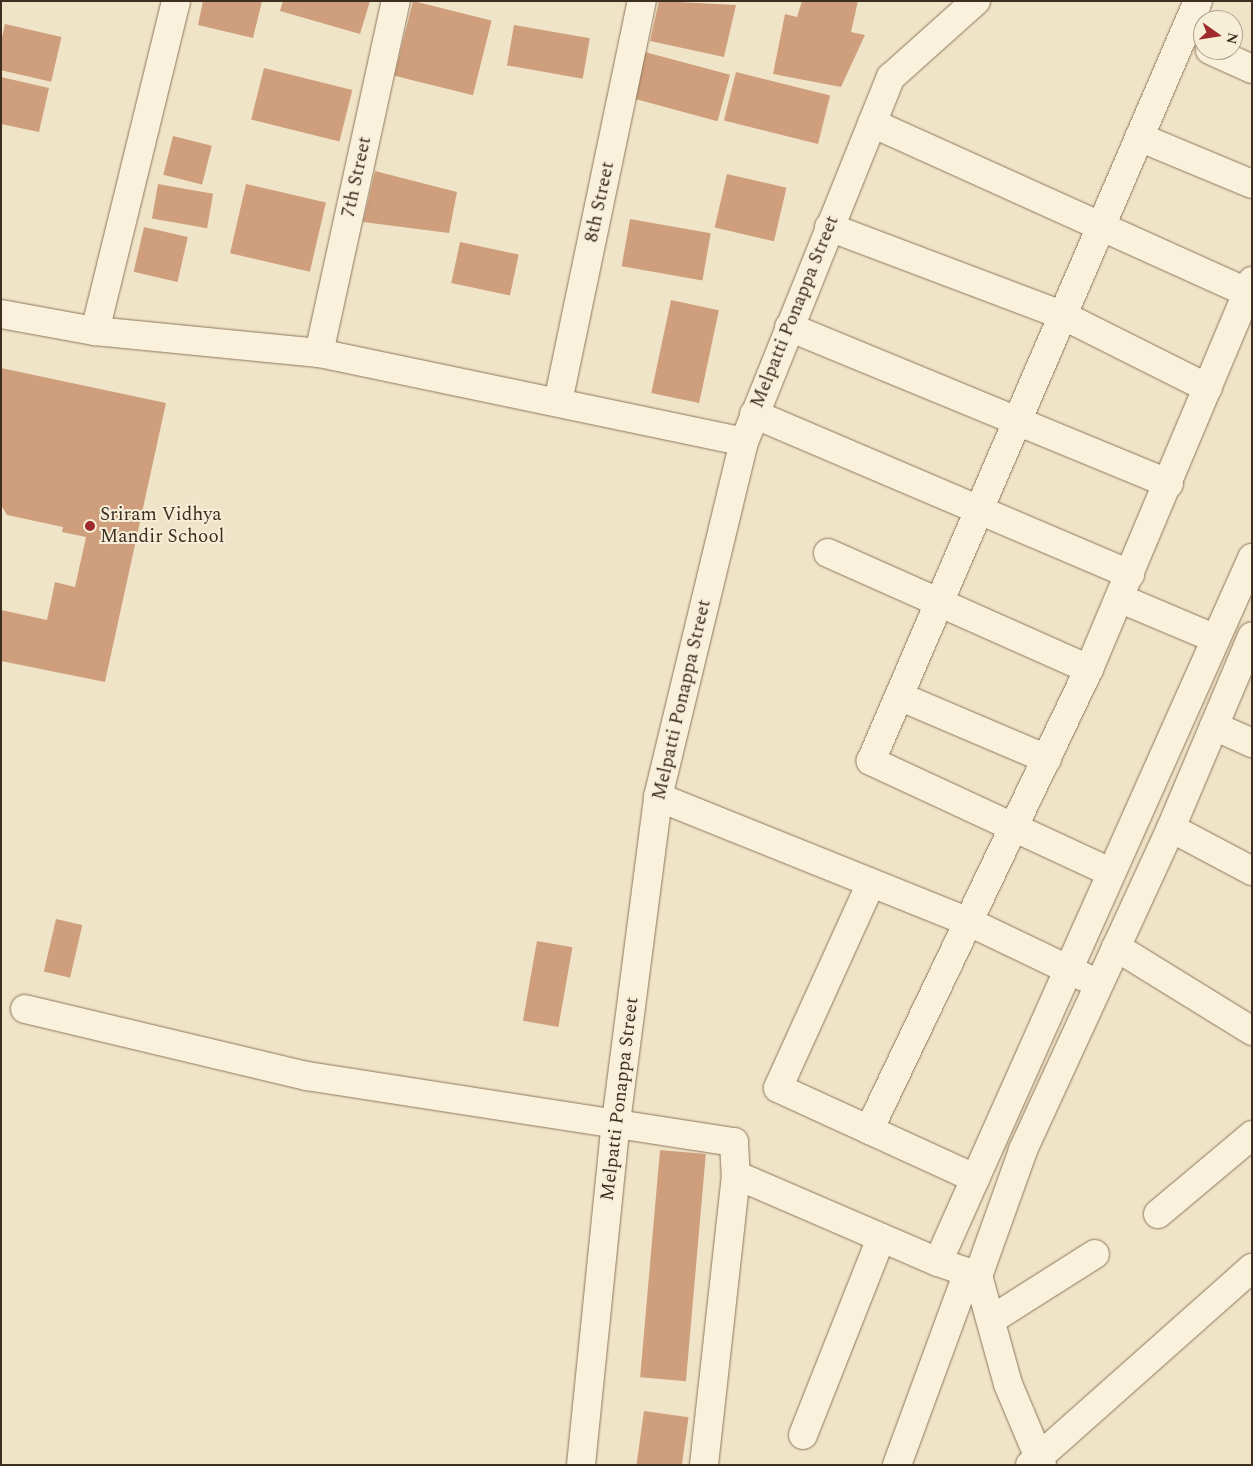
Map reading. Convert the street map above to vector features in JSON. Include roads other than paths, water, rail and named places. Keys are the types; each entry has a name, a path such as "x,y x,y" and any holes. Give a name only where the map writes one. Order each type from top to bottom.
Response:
{"street":[{"path":"95,331 176,1"},
{"name":"7th Street","path":"319,353 396,1"},
{"name":"8th Street","path":"558,402 642,1"},
{"name":"Melpatti Ponappa Street","path":"581,1465 616,1122 658,797 744,442 891,77 976,1"},
{"path":"1110,872 871,761 1016,421 1102,227 1139,137 1192,42 1198,1"},
{"path":"1232,60 1252,69"},
{"path":"869,1130 967,921 1016,828 1088,669 1168,484 1249,286 1102,227 872,123"},
{"path":"1139,137 1252,184"},
{"path":"829,227 1062,315 1208,388"},
{"path":"1,314 95,331 319,353 744,442"},
{"path":"789,327 1168,484"},
{"path":"754,414 1130,574"},
{"path":"828,553 1088,669"},
{"path":"938,1262 1110,872 1252,558"},
{"path":"1119,598 1216,639"},
{"path":"897,1465 1023,1150 1171,828 1252,636"},
{"path":"899,696 1047,758"},
{"path":"1214,726 1252,743"},
{"path":"658,797 967,921 1099,984"},
{"path":"1171,828 1252,871"},
{"path":"871,883 778,1088 975,1178"},
{"path":"1116,947 1252,1031"},
{"path":"25,1009 306,1076 616,1122 734,1142 736,1176 704,1465"},
{"path":"1158,1214 1252,1136"},
{"path":"736,1176 938,1262 973,1274 991,1320 1008,1384 1037,1463 1252,1268"},
{"path":"803,1435 881,1238"},
{"path":"991,1320 1095,1254"}],"place":[{"name":"Sriram Vidhya Mandir School","path":"90,526"}]}
